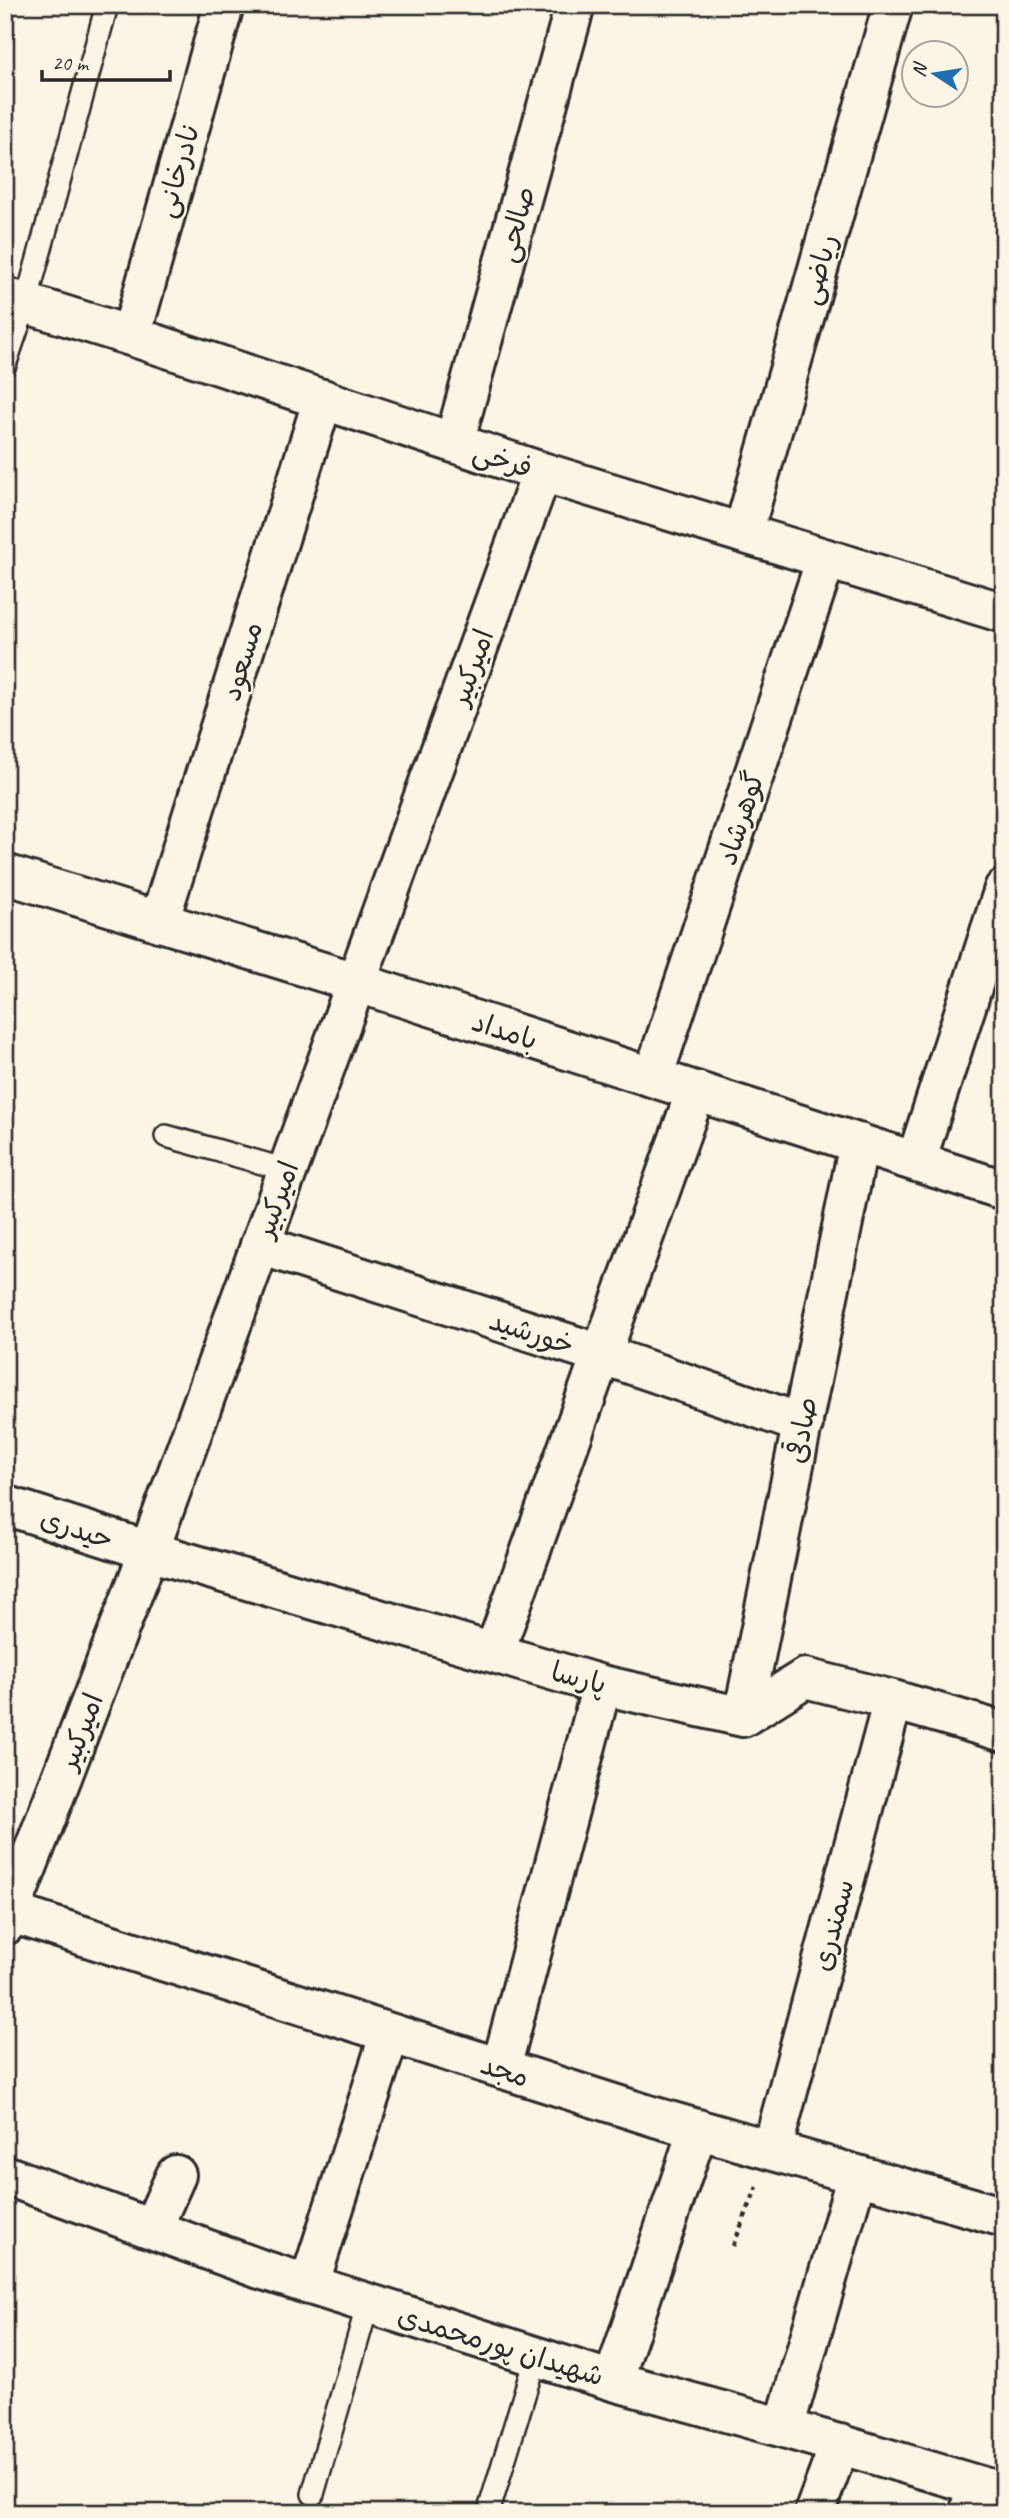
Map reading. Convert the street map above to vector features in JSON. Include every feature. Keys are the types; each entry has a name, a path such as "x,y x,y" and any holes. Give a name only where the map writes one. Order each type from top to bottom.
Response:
{"street":[{"name":"نادرخانی","path":"131,336 224,5"},
{"name":"صالحی","path":"454,443 575,5"},
{"name":"ریاضی","path":"743,533 892,5"},
{"name":"فرخی","path":"16,300 542,472 1004,613"},
{"name":"مسعود","path":"159,922 323,399"},
{"name":"امیرکبیر","path":"7,1916 149,1551 542,472"},
{"name":"گوهرشاد","path":"653,1077 826,559"},
{"name":"بامداد","path":"5,874 355,982 1004,1190"},
{"path":"916,1161 1004,889"},
{"path":"494,1653 696,1091"},
{"name":"صادقی","path":"743,1717 859,1143"},
{"name":"خورشید","path":"260,1245 601,1354 803,1424"},
{"name":"حیدری","path":"5,1505 149,1551"},
{"name":"پارسا","path":"149,1551 602,1685 743,1717"},
{"path":"743,1717 805,1678 1004,1732"},
{"path":"501,2068 602,1685"},
{"name":"سمندری","path":"772,2150 893,1700"},
{"name":"مجد","path":"7,1916 698,2129 1004,2217"},
{"path":"309,2285 390,2033"},
{"path":"613,2381 698,2129"},
{"name":"شهیدان پورمحمدی","path":"5,2175 260,2269 613,2381 839,2444 978,2496"},
{"path":"152,2230 176,2175"},
{"path":"784,2428 857,2175"},
{"path":"814,2513 839,2444"}],"lane":[{"path":"5,365 16,300 107,5"},
{"path":"166,1136 287,1170"},
{"path":"313,2494 368,2304"},
{"path":"489,2510 536,2357"}],"path":[{"path":"733,2246 772,2150"}]}
